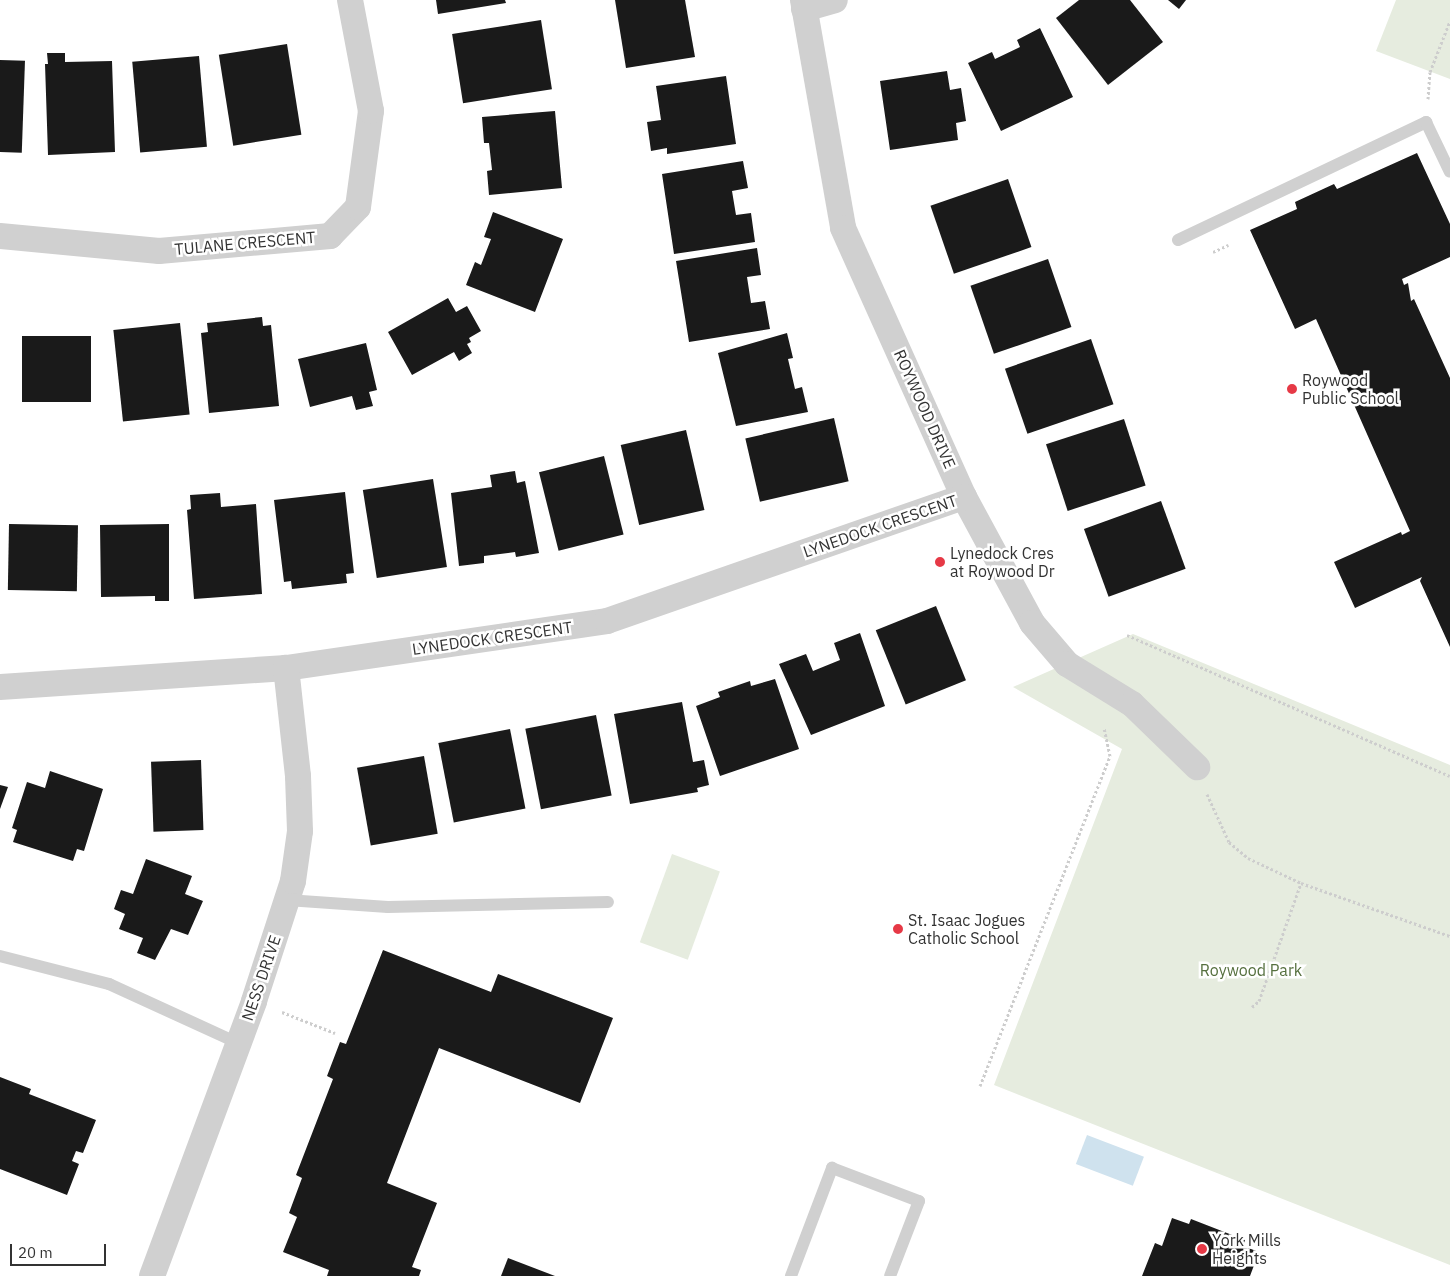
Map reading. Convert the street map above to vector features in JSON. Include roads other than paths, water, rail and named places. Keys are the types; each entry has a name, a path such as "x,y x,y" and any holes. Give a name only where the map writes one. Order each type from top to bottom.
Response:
{"street":[{"name":"TULANE CRESCENT","path":"0,236 159,251 330,236 358,207 371,111 350,0"},
{"path":"803,4 835,0"},
{"name":"ROYWOOD DRIVE","path":"803,4 843,228 964,497 1032,623 1067,664 1132,704 1197,767"},
{"name":"LYNEDOCK CRESCENT","path":"0,687 286,668 606,621 964,497"},
{"name":"NESS DRIVE","path":"152,1276 254,1001 287,900 300,831 298,776 286,668"}],"lane":[{"path":"1178,240 1426,122 1450,172"},
{"path":"287,900 388,907 608,902"},
{"path":"0,956 109,984 238,1043"},
{"path":"791,1276 832,1168 919,1201 890,1276"}],"water":[{"path":"1087,1135 1144,1157 1133,1186 1076,1164"}],"place":[{"name":"Roywood Public School","path":"1292,389"},
{"name":"Lynedock Cres at Roywood Dr","path":"940,562"},
{"name":"St. Isaac Jogues Catholic School","path":"898,929"},
{"name":"York Mills Heights","path":"1202,1249"}],"park label":[{"name":"Roywood Park","path":"1251,970"}]}
